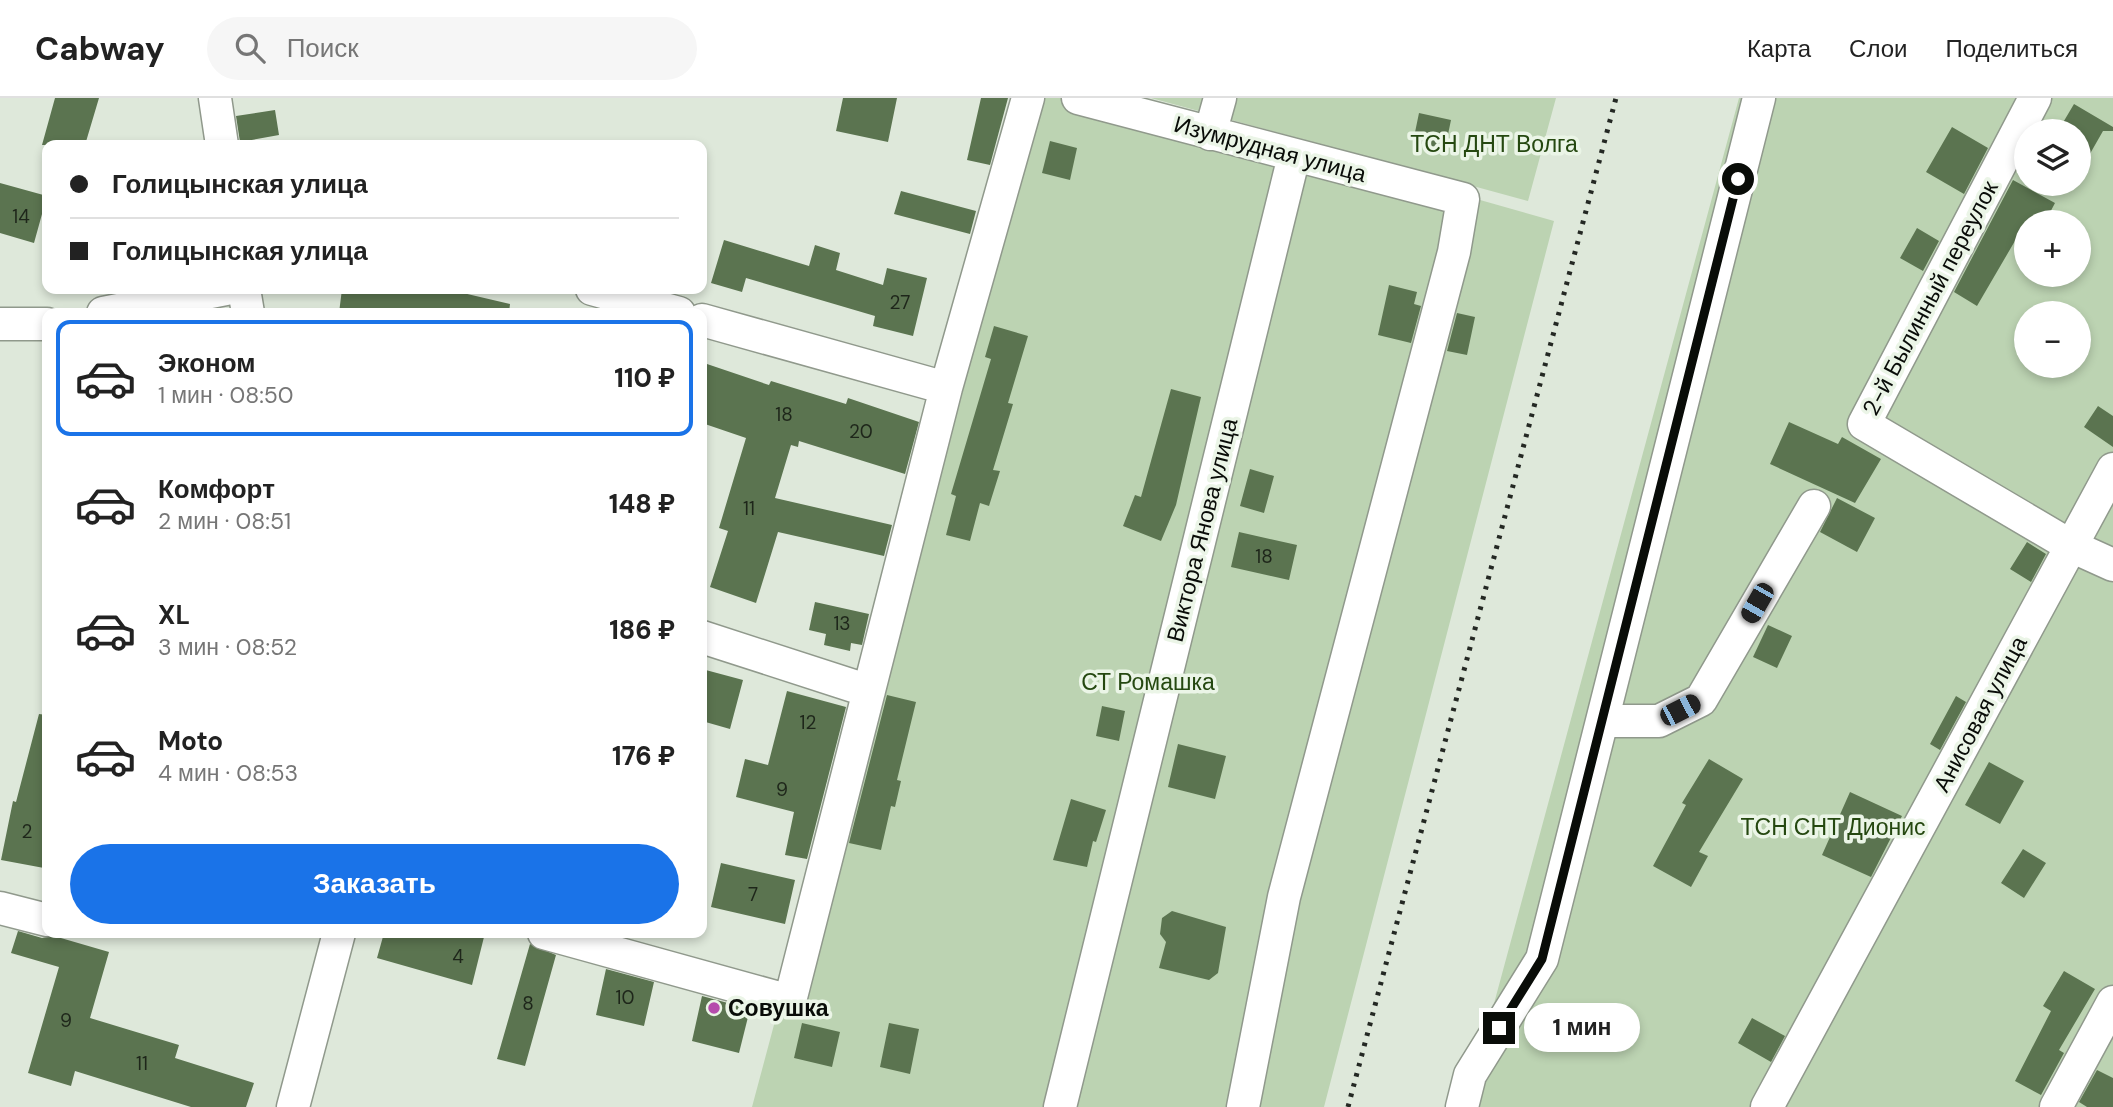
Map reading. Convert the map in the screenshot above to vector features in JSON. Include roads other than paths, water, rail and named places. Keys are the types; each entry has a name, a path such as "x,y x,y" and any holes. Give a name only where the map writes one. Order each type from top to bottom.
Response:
{"street":[{"path":"215,98 221,140"},
{"path":"562,938 790,1001 946,388 1028,98"},
{"name":"Изумрудная улица","path":"1078,98 1463,199 1454,252 1284,897 1243,1107"},
{"path":"1210,134 1220,98"},
{"path":"1462,1107 1470,1074 1542,959 1759,98"},
{"name":"2-й Былинный переулок","path":"2035,98 1864,424 2071,546"},
{"name":"Виктора Янова улица","path":"1060,1107 1294,156"},
{"path":"129,308 200,294"},
{"path":"610,294 661,308"},
{"path":"707,321 946,388"},
{"path":"0,324 42,324"},
{"name":"Анисовая улица","path":"1767,1107 2113,469"},
{"path":"1604,721 1659,721 1701,700 1814,506"},
{"path":"2071,546 2113,565"},
{"path":"707,640 869,691"},
{"path":"0,908 42,919"},
{"path":"293,1107 337,938"},
{"path":"2056,1107 2113,1002"}],"railway":[{"path":"1348,1107 1616,98"}],"place":[{"name":"Совушка","path":"714,1008"}],"park label":[{"name":"ТСН ДНТ Волга","path":"1494,144"},
{"name":"СТ Ромашка","path":"1148,682"},
{"name":"ТСН СНТ Дионис","path":"1833,827"}]}
